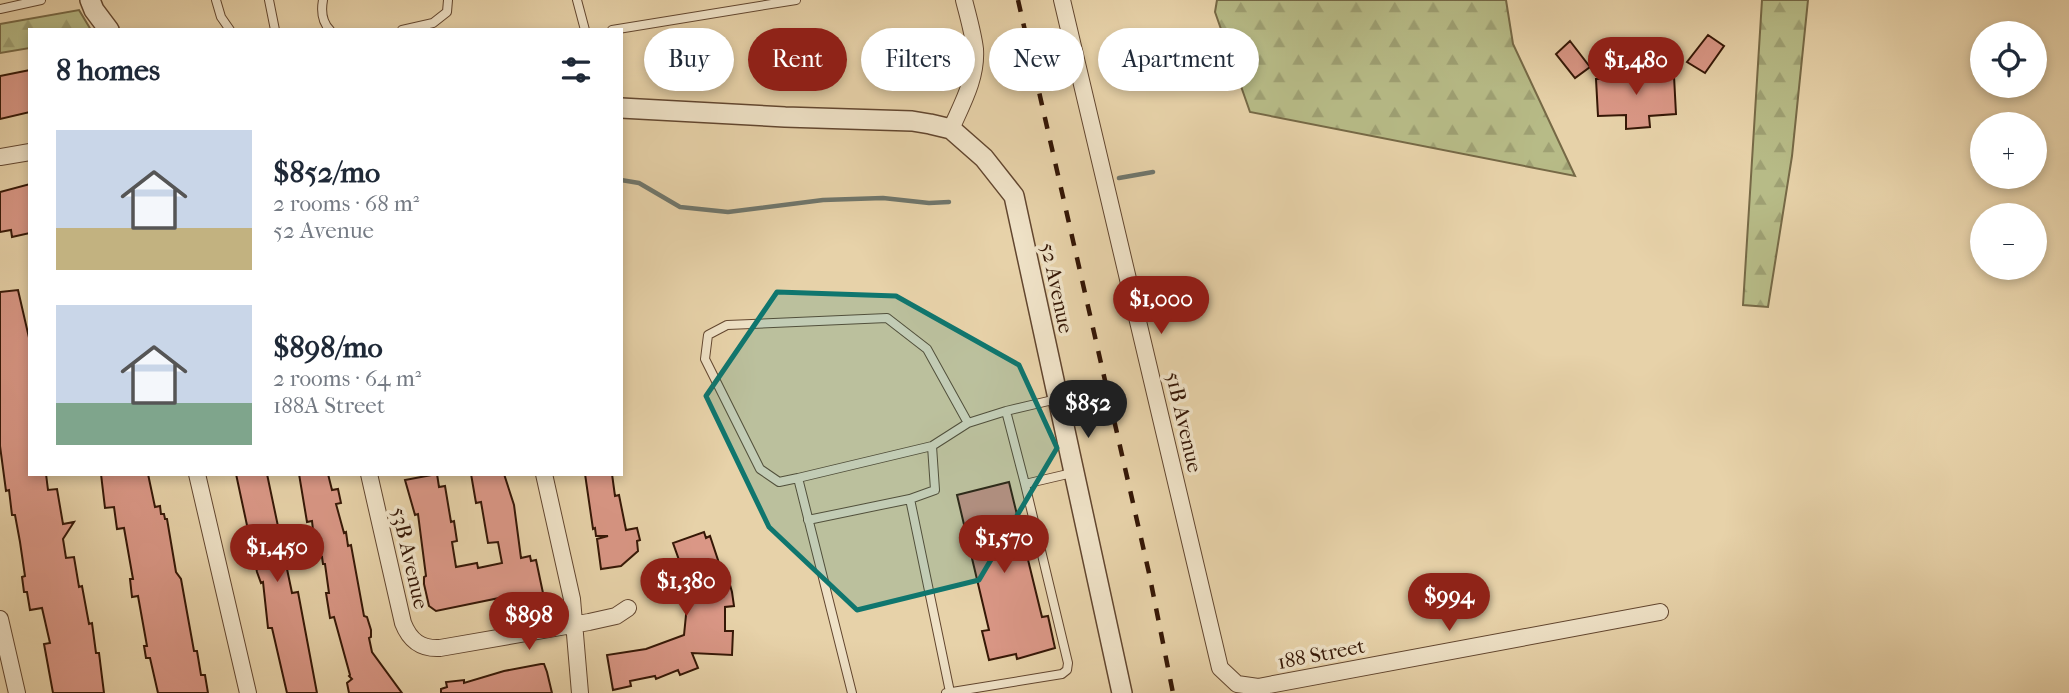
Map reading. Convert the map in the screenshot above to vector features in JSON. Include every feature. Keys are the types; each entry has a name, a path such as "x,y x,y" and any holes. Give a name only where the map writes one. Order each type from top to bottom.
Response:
{"street":[{"path":"90,0 108,28"},
{"path":"623,108 912,121 951,129 970,85 975,50 964,0"},
{"name":"51B Avenue","path":"1062,0 1220,668 1237,684"},
{"name":"52 Avenue","path":"951,129 984,158 1014,196 1122,693"},
{"path":"0,157 28,152"},
{"path":"197,476 248,693"},
{"name":"53B Avenue","path":"369,476 403,623 412,640 430,649 440,649 576,625"},
{"path":"544,476 570,588 576,625 580,693"},
{"path":"576,625 616,616 628,608"},
{"name":"188 Street","path":"1237,684 1258,687 1660,612"},
{"path":"0,619 18,693"}],"lane":[{"path":"0,9 41,0"},
{"path":"216,0 221,17 229,28"},
{"path":"269,0 275,28"},
{"path":"323,0 325,24 328,28"},
{"path":"411,28 433,23 447,12 448,0"},
{"path":"578,0 585,28"},
{"path":"623,28 796,0"},
{"path":"968,423 927,349 887,318 727,326 708,335 705,359 760,469 779,482 932,446 968,423 1058,399"},
{"path":"910,499 948,693 1062,674 1067,670 1068,663 1006,411"},
{"path":"808,520 910,499 934,489 932,446"},
{"path":"1025,484 1075,472"},
{"path":"798,478 852,693"}],"highlighted area":[{"path":"777,292 896,296 1019,365 1057,448 979,580 857,610 769,527 706,396"}],"green space":[{"path":"1217,0 1506,0 1513,44 1575,176 1250,112 1243,91 1259,91 1259,28 1221,28 1215,12"},
{"path":"1762,0 1808,0 1792,156 1768,307 1743,305"},
{"path":"79,10 90,28 28,28 28,48 0,53 0,24"}],"building":[{"path":"1708,35 1724,46 1705,73 1687,62"},
{"path":"1570,41 1590,67 1575,78 1556,54"},
{"path":"1646,65 1647,78 1674,76 1676,114 1649,116 1650,127 1626,129 1626,115 1598,116 1596,79 1624,77 1623,66"},
{"path":"28,70 28,112 0,119 0,76"},
{"path":"28,185 28,233 12,237 11,230 0,232 0,192"},
{"path":"18,290 28,333 28,476 46,476 48,490 57,489 63,524 74,522 63,539 66,558 74,557 89,624 92,623 96,653 99,653 104,693 53,693 44,644 50,643 42,608 30,610 27,592 24,592 22,577 25,576 20,542 15,515 12,515 9,490 6,491 0,446 0,292"},
{"path":"101,476 148,476 155,507 160,506 161,514 167,519 194,651 197,651 201,675 205,675 208,693 158,693 150,658 146,658 144,646 147,646 138,596 132,597 130,579 133,579 124,528 117,529 114,507 105,508"},
{"path":"236,476 267,476 292,593 298,592 317,693 287,693 272,628 268,628 263,582 261,583"},
{"path":"299,476 328,476 332,490 338,489 341,503 336,504 348,546 351,545 364,616 367,617 371,630 369,638 372,652 402,693 349,693 347,683 352,679 334,617 330,618 325,564 322,557 316,558 312,521 307,522"},
{"path":"437,476 439,487 445,486 451,522 454,521 457,541 452,542 456,567 477,563 478,568 502,563 498,542 488,543 481,502 476,503 471,476 505,476 514,505 521,558 530,556 531,561 536,560 543,593 510,599 509,596 436,611 429,606 424,584 426,576 418,514 415,515 405,480"},
{"path":"585,476 612,476 615,496 619,495 626,530 637,528 640,540 637,541 638,551 621,566 601,569 597,539 608,536 596,536 595,528 593,529"},
{"path":"1009,482 1042,617 1048,616 1055,648 1017,659 1016,654 989,660 982,631 989,630 957,495"},
{"path":"704,532 706,538 710,536 732,592 734,606 725,607 725,631 733,631 732,655 692,653 698,668 680,675 678,670 656,679 655,676 630,681 631,686 613,690 607,655 646,649 684,635 687,605 682,577 669,581 664,566 679,560 673,543"},
{"path":"544,664 552,693 441,693 441,689 447,687 446,682 464,680 464,683 504,671"}],"waterway":[{"path":"1119,178 1153,172"},
{"path":"623,180 639,183 680,207 728,212 823,200 883,198 929,203 949,202"}],"railway":[{"path":"1018,0 1149,573 1173,693"}]}
